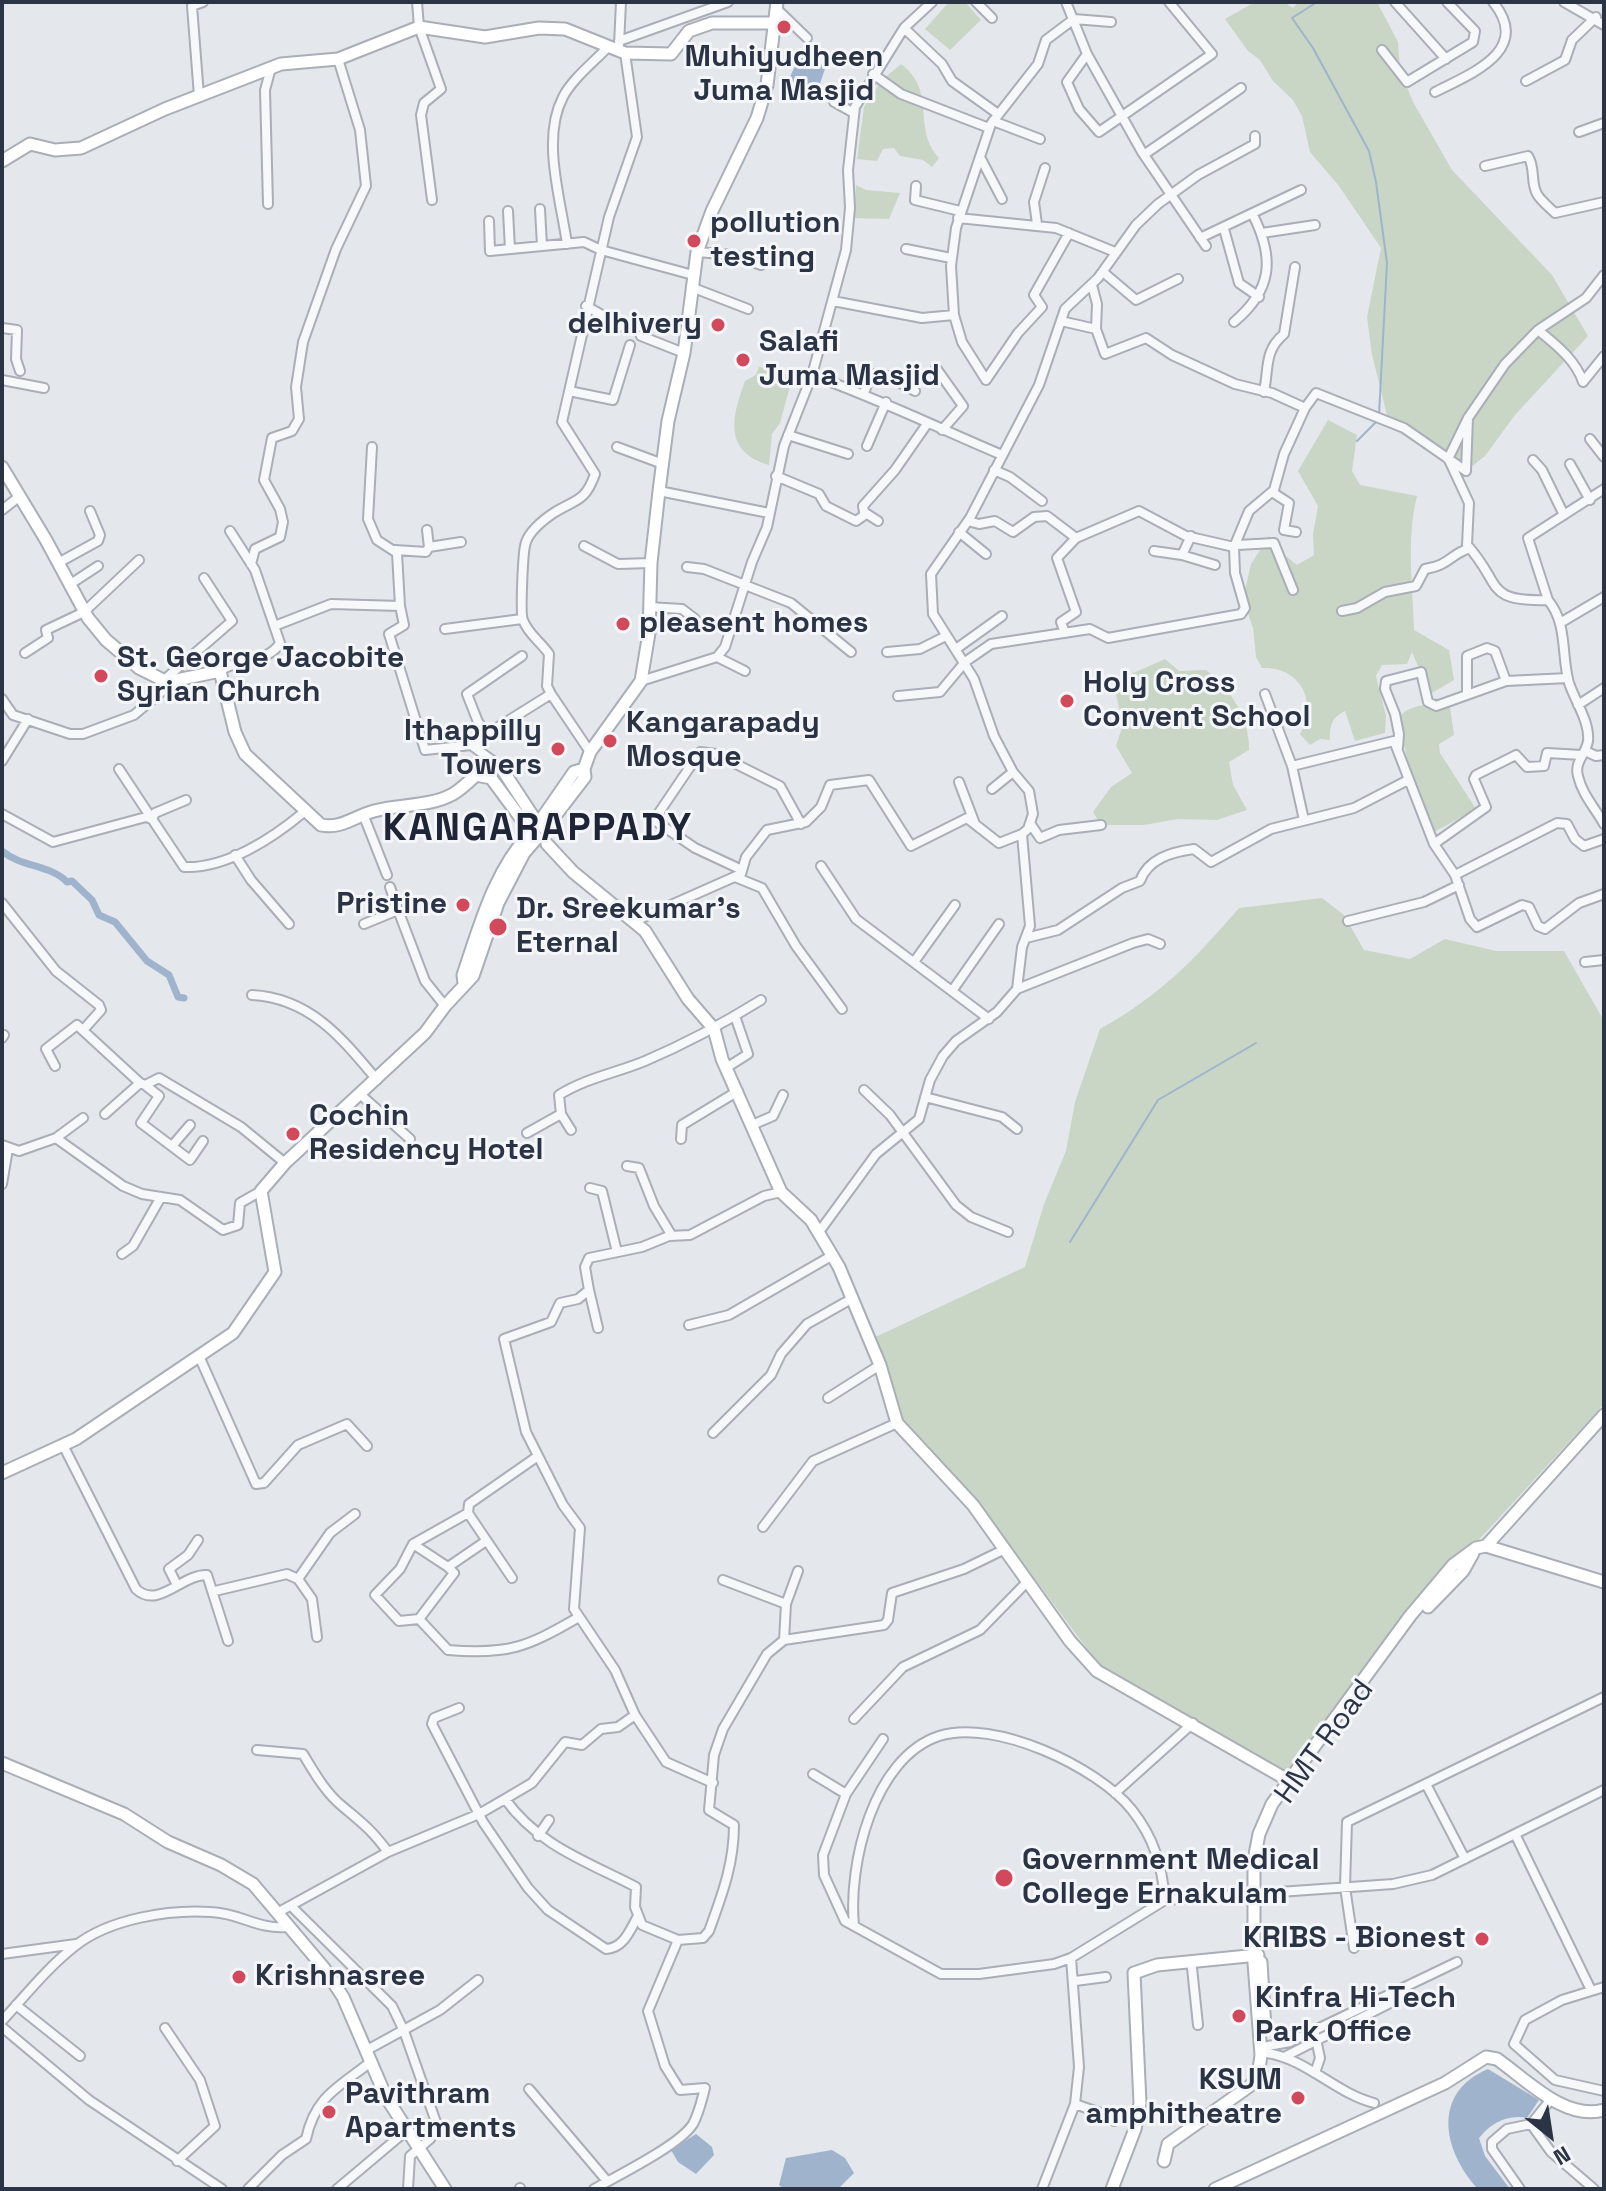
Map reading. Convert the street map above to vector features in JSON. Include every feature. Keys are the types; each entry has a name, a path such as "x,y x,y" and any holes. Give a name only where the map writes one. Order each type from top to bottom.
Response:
{"main road":[{"path":"2,1473 63,1445 233,1333 275,1272 261,1191 285,1163 425,1033 464,984 463,975 488,899 514,850 540,834 574,772 584,769 590,752 641,681 668,421 684,353 697,252 712,211 757,118 767,85 776,4"},
{"path":"2,161 30,144 55,150 81,148 281,64 338,59 419,27 485,37 539,28 565,29 618,47 671,54 689,31 712,23 772,23"},
{"path":"2,467 84,612 106,640 139,668 164,680 220,671 235,732 245,754 321,825 332,827 363,814 439,799 454,793 492,766 500,766 540,834"},
{"path":"476,775 491,778 573,872 635,921 651,938 688,999 714,1029 726,1068 781,1192 819,1232 853,1298 880,1365 897,1423 973,1505 1070,1641 1097,1671 1290,1780"},
{"name":"HMT Road","path":"1258,2076 1261,2055 1256,1893 1259,1834 1290,1780 1410,1616 1453,1565 1481,1547 1604,1415"},
{"path":"1481,1547 1604,1582"},
{"path":"2,1763 124,1814 168,1842 221,1865 253,1884 324,1968 343,1997 386,2097 417,2151 445,2189"},
{"path":"1112,2189 1128,2156 1145,2095 1139,1979 1143,1974 1257,1959"},
{"path":"1164,2161 1168,2144 1251,2085 1266,2065 1257,1959"},
{"path":"1120,2189 1140,2103 1134,1973 1146,1967 1257,1959"},
{"path":"1215,2189 1445,2083 1486,2057 1497,2059 1552,2098 1578,2112 1604,2110"}],"street":[{"path":"199,96 192,6 203,2"},
{"path":"417,2 419,27 441,89 422,107 432,200"},
{"path":"590,752 551,694 547,686 549,654 522,619 525,545 534,529 551,515 576,504 590,489 595,474 562,422 586,306 613,203 637,137 618,47 621,2"},
{"path":"567,244 554,150 563,96 618,47 727,2"},
{"path":"641,681 723,654 769,513 788,435 812,375 846,250 850,208 848,170 854,113 873,74 904,28 932,2"},
{"path":"976,2 992,18"},
{"path":"1066,2 1087,54 1169,195 1206,246"},
{"path":"1087,54 1067,82 1070,94 1099,132 1212,54 1169,2"},
{"path":"1395,2 1446,59"},
{"path":"1382,50 1407,82 1473,42 1475,31 1447,2"},
{"path":"1435,92 1481,69 1501,49 1505,28 1493,2"},
{"path":"1564,2 1596,17 1604,25"},
{"path":"776,4 807,38"},
{"path":"1526,81 1565,60 1572,40 1596,17"},
{"path":"1069,233 1034,295 1042,307 1018,333 986,380 962,342 954,315 951,258 959,215 994,121 1038,64 1046,40 1074,19 1111,22"},
{"path":"904,28 994,121"},
{"path":"251,564 255,549 280,537 283,530 280,509 264,480 268,445 272,438 292,431 299,419 296,387 303,342 336,249 366,186 360,130 338,59"},
{"path":"268,204 265,90 271,68"},
{"path":"873,74 901,94 994,121 1040,139"},
{"path":"1145,154 1241,88"},
{"path":"834,102 854,113"},
{"path":"1579,132 1604,123"},
{"path":"635,921 735,877 767,830 801,824 817,812 830,785 866,778 873,783 911,846 967,818 999,843 1022,834 1030,823 1033,809 1029,791 1013,772 994,736 965,662 933,614 929,582 941,556 968,521 1047,367 1070,303 1103,272 1136,225 1169,195 1255,144 1255,136"},
{"path":"1485,166 1528,156 1534,166 1532,178 1537,195 1555,213 1604,202"},
{"path":"980,157 1002,199"},
{"path":"1037,224 1034,202 1045,168"},
{"path":"916,186 915,200 959,215 1037,224 1115,252"},
{"path":"1200,238 1301,190"},
{"path":"540,209 542,246"},
{"path":"508,211 510,249"},
{"path":"1234,322 1259,297 1268,277 1262,233 1253,215"},
{"path":"489,221 490,251 584,242 692,281 748,309"},
{"path":"1262,233 1315,225"},
{"path":"1224,229 1239,283 1259,297"},
{"path":"906,249 951,258"},
{"path":"697,252 734,255 761,265"},
{"path":"1264,392 1267,357 1270,346 1284,334 1295,267"},
{"path":"1103,272 1136,300 1178,279"},
{"path":"1448,459 1468,418 1505,364 1538,330 1586,298 1604,275"},
{"path":"1092,285 1097,304 1096,329 1105,354 1146,338 1172,355 1235,384 1305,408"},
{"path":"833,301 922,318 954,315"},
{"path":"586,306 625,328"},
{"path":"1061,321 1096,329"},
{"path":"2,328 17,330 20,371"},
{"path":"1538,330 1559,348 1580,373 1583,382 1604,356"},
{"path":"641,336 684,353"},
{"path":"569,391 613,400 630,345"},
{"path":"936,368 963,406 942,430"},
{"path":"864,393 871,374 888,376 915,391"},
{"path":"812,375 886,402 927,424 1002,455"},
{"path":"2,380 44,388"},
{"path":"898,696 940,692 965,662 997,642 1090,629 1108,638 1241,614 1245,608 1235,573 1236,546 1249,511 1272,492 1284,454 1305,408 1316,393 1404,428 1466,471 1468,418"},
{"path":"867,446 886,402"},
{"path":"878,521 866,514 863,506 895,470 927,424"},
{"path":"788,435 848,454"},
{"path":"1590,439 1604,457"},
{"path":"372,447 368,519 377,540 395,550 426,552 429,547 427,530"},
{"path":"617,447 663,464"},
{"path":"1448,459 1469,503 1466,535 1470,548 1502,595 1523,602 1548,600"},
{"path":"1533,460 1542,470 1564,515"},
{"path":"1570,464 1590,500"},
{"path":"994,470 1010,477 1042,501"},
{"path":"776,476 819,494 826,506 856,521 866,514"},
{"path":"1604,489 1528,538 1548,600 1560,623 1568,678 1587,730 1584,753 1576,769 1578,779 1604,824"},
{"path":"659,491 769,513"},
{"path":"1272,492 1289,503 1284,530 1296,532"},
{"path":"2,510 20,496"},
{"path":"58,563 98,541 100,535 90,511"},
{"path":"1065,633 1061,622 1076,612 1057,558 1076,538 1139,511 1191,536 1236,546 1274,543 1293,590"},
{"path":"968,521 979,524 995,521 1013,532 1034,517 1047,516 1076,538"},
{"path":"220,671 233,661 261,657 277,649 280,643 277,625 251,564 230,531"},
{"path":"959,532 986,554"},
{"path":"1182,555 1191,536"},
{"path":"429,547 461,542"},
{"path":"584,546 618,564 651,563"},
{"path":"1342,611 1357,608 1385,592 1416,586 1425,569 1439,568 1456,552 1470,548"},
{"path":"395,550 402,627 389,634 425,750 475,746 487,734 551,694"},
{"path":"1154,551 1215,565"},
{"path":"25,653 48,638 46,630 84,612 139,560"},
{"path":"69,585 98,566"},
{"path":"687,567 747,585 791,603 851,652"},
{"path":"164,680 232,621 204,578"},
{"path":"1560,623 1604,597"},
{"path":"277,625 331,604 402,610"},
{"path":"649,607 682,609 695,619"},
{"path":"956,649 1002,616"},
{"path":"445,629 522,619"},
{"path":"887,652 920,649 946,636"},
{"path":"1467,693 1467,656 1487,648 1495,651 1506,681"},
{"path":"487,734 467,694 522,656"},
{"path":"717,657 745,671"},
{"path":"1568,678 1506,681 1436,706 1428,702 1421,672 1386,681 1385,689 1399,734 1398,748 1408,780 1434,844 1455,875 1470,919 1477,927 1522,905 1529,907 1538,926 1545,929 1579,903 1604,894"},
{"path":"2,699 13,715 70,734 83,734 123,721 142,709 165,686 184,679"},
{"path":"1578,705 1604,688"},
{"path":"1265,694 1292,766 1304,820"},
{"path":"2,761 28,719"},
{"path":"1292,766 1336,757 1389,740 1398,748"},
{"path":"475,746 500,766"},
{"path":"742,870 695,848 654,820 700,752 716,754 780,786 801,824"},
{"path":"1434,844 1486,807 1474,779 1476,775 1516,755 1527,767 1544,766 1547,753 1604,755"},
{"path":"119,769 184,867 199,868 235,855 289,825 304,812"},
{"path":"992,789 1013,772"},
{"path":"1026,938 1058,930 1140,881 1148,864 1169,855 1194,849 1211,862 1271,829 1304,820 1317,820 1354,808 1408,780"},
{"path":"959,782 977,828"},
{"path":"152,819 155,813 186,800"},
{"path":"2,814 53,842 146,817 152,819"},
{"path":"363,814 387,875"},
{"path":"1030,823 1040,838 1059,830 1101,825"},
{"path":"1455,875 1557,823 1567,824 1575,839 1584,846 1604,839"},
{"path":"1017,989 1030,908 1022,834"},
{"path":"235,855 251,880 289,924"},
{"path":"821,866 856,919 989,1019"},
{"path":"735,877 762,888 796,946 842,1009"},
{"path":"1348,921 1424,902 1459,885"},
{"path":"390,887 425,981 445,1006"},
{"path":"2,903 56,971 99,1005 101,1010 84,1029"},
{"path":"914,962 955,905"},
{"path":"364,924 398,910"},
{"path":"952,991 999,924"},
{"path":"819,1232 876,1154 919,1119 930,1080 949,1048 989,1019 1017,989 1133,943 1148,939 1160,944"},
{"path":"1585,962 1604,960"},
{"path":"252,995 273,996 299,1006 328,1023 377,1080"},
{"path":"571,1130 561,1114 559,1095 577,1084 644,1062 714,1029 761,1000"},
{"path":"726,1068 748,1054 735,1016"},
{"path":"55,1066 46,1049 77,1025 103,1051 159,1096 141,1123 190,1160 203,1141"},
{"path":"105,1114 142,1084 159,1078 241,1127 285,1163"},
{"path":"864,1090 904,1134 956,1205 971,1217 1008,1232"},
{"path":"681,1139 682,1125 738,1091"},
{"path":"361,1095 410,1139"},
{"path":"752,1125 773,1116 783,1095"},
{"path":"925,1097 1002,1117 1017,1129"},
{"path":"527,1133 561,1114"},
{"path":"2,1184 5,1147 19,1151 56,1138 83,1118"},
{"path":"172,1146 190,1125"},
{"path":"56,1138 123,1186 180,1200 223,1230 238,1225 240,1203 261,1191"},
{"path":"627,1166 639,1168 654,1206 672,1236"},
{"path":"590,1188 602,1191 617,1252"},
{"path":"598,1328 585,1267 589,1258 672,1236 690,1235 764,1196 781,1192"},
{"path":"122,1254 133,1246 161,1197"},
{"path":"689,1325 729,1315 833,1255"},
{"path":"589,1290 583,1296 560,1303 551,1322 504,1339 520,1413 563,1505 580,1528 574,1609 615,1670 635,1715 666,1762 713,1783"},
{"path":"713,1433 771,1375 781,1354 807,1324 853,1298"},
{"path":"199,1356 256,1484 264,1483 298,1445 334,1428 347,1424 367,1446"},
{"path":"828,1398 880,1365"},
{"path":"763,1527 813,1461 897,1423"},
{"path":"63,1445 136,1589 143,1596 153,1597 193,1577 207,1575 215,1591 228,1641"},
{"path":"512,1578 468,1513 469,1504 538,1456"},
{"path":"413,1544 454,1573 419,1619 399,1621 375,1593 400,1569 413,1544 468,1513"},
{"path":"298,1579 330,1533 355,1514"},
{"path":"177,1585 169,1569 188,1555 198,1540"},
{"path":"448,1567 486,1541"},
{"path":"505,1799 538,1836 563,1853 636,1887 638,1916 642,1925 678,1940 703,1938 709,1931 732,1869 734,1825 709,1810 714,1755 723,1729 767,1654 784,1640 884,1625 888,1620 892,1593 964,1569 1003,1550"},
{"path":"784,1640 786,1604 798,1571"},
{"path":"215,1591 287,1574 298,1579 312,1599 317,1637"},
{"path":"723,1580 786,1604"},
{"path":"854,1719 903,1667 980,1630 1027,1582"},
{"path":"419,1619 448,1650 489,1653 539,1640 579,1617"},
{"path":"1354,1948 1345,1887 1347,1822 1604,1697"},
{"path":"459,1708 434,1718 432,1724 500,1852 548,1910 606,1949 623,1941 638,1916"},
{"path":"277,1913 388,1852 479,1814 532,1783 565,1742 582,1745 601,1729 618,1727 635,1715"},
{"path":"1115,1793 1193,1723"},
{"path":"854,1925 853,1889 869,1817 888,1781 926,1742 942,1735 962,1733 1009,1736 1093,1778 1115,1793 1131,1808 1158,1852 1165,1900"},
{"path":"883,1739 846,1794 823,1855 824,1875 845,1921 870,1938 941,1974 1037,1967 1071,1958 1165,1900 1393,1884 1419,1878 1465,1859 1604,1790"},
{"path":"257,1750 303,1754 322,1784 341,1805 368,1824 388,1852"},
{"path":"813,1774 846,1794"},
{"path":"1426,1784 1465,1859"},
{"path":"538,1836 549,1820"},
{"path":"1515,1834 1591,1990"},
{"path":"291,1906 392,2006 404,2031 437,2125 430,2139 410,2156 408,2189"},
{"path":"2,1954 77,1944 143,1918 189,1911 229,1913 267,1929 288,1927"},
{"path":"594,2189 678,2140 693,2125 705,2088 680,2090 665,2066 648,2011 678,1940"},
{"path":"77,1944 16,2005 2,2024 89,2100 222,2189"},
{"path":"1042,2189 1075,2104 1079,2067 1071,1958"},
{"path":"1286,2056 1316,2034 1457,1962"},
{"path":"1192,1968 1198,2025"},
{"path":"1075,1981 1106,1977"},
{"path":"248,2189 282,2155 306,2139 311,2115 318,2104 369,2055 440,2010 478,1980"},
{"path":"1604,1987 1525,2020 1514,2044 1555,2080 1604,2091"},
{"path":"1267,2050 1316,2034 1404,1996"},
{"path":"16,2005 80,2056"},
{"path":"165,2028 200,2080 215,2126 177,2161"},
{"path":"1315,2073 1320,2058 1316,2034"},
{"path":"1267,2050 1286,2056 1357,2099 1374,2103"},
{"path":"529,2089 607,2181"},
{"path":"1520,2189 1492,2149 1492,2142 1507,2129 1531,2124 1552,2098"},
{"path":"1075,2104 1109,2116 1114,2121"},
{"path":"1531,2124 1551,2152 1594,2189"},
{"path":"337,2189 406,2131"}],"green space":[{"path":"949,2 965,2 981,20 950,50 925,29"},
{"path":"1255,2 1284,2 1293,8 1298,2 1377,2 1398,42 1400,70 1413,102 1452,170 1552,275 1588,336 1515,415 1485,456 1466,471 1444,449 1410,434 1387,415 1372,355 1367,317 1381,248 1339,186 1310,152 1302,116 1293,100 1273,81 1260,60 1248,51 1225,19"},
{"path":"901,64 919,86 926,134 939,158 932,167 923,160 900,156 894,148 883,149 877,161 857,159 864,107 881,81"},
{"path":"856,185 866,190 900,193 889,219 854,218"},
{"path":"759,367 777,369 792,379 780,423 772,434 769,465 744,452 735,432 737,408 745,381 756,375"},
{"path":"1328,420 1357,435 1352,471 1360,485 1417,496 1411,546 1414,630 1449,650 1454,680 1430,694 1412,652 1407,664 1382,665 1376,676 1386,716 1385,733 1355,741 1345,711 1332,722 1330,740 1320,739 1310,745 1300,734 1307,710 1302,688 1287,673 1262,668 1256,657 1253,628 1243,599 1251,564 1269,536 1278,550 1297,565 1314,555 1313,534 1318,506 1298,471"},
{"path":"1165,659 1179,671 1206,670 1231,695 1237,706 1246,727 1249,750 1229,762 1233,785 1247,810 1217,820 1178,819 1144,825 1101,825 1093,812 1111,787 1132,773 1116,746 1123,724 1113,682"},
{"path":"1445,704 1450,707 1454,735 1439,744 1440,753 1476,809 1434,832 1408,762 1398,719 1413,708"},
{"path":"1322,898 1344,915 1364,950 1410,959 1445,939 1496,951 1564,951 1604,1021 1604,1404 1393,1633 1288,1773 1100,1666 978,1503 900,1421 869,1340 1025,1267 1044,1204 1066,1151 1075,1102 1100,1029 1141,1003 1176,975 1239,908"}],"water":[{"path":"799,57 826,66 815,98 785,88"},
{"path":"1488,2069 1539,2100 1527,2118 1513,2117 1500,2121 1479,2138 1485,2156 1510,2189 1478,2189 1457,2158 1451,2141 1448,2124 1457,2093 1470,2079"},
{"path":"696,2134 712,2147 714,2155 696,2174 678,2162 671,2150"},
{"path":"832,2150 845,2158 854,2173 838,2189 784,2189 779,2185 786,2158"}],"waterway":[{"path":"1317,2 1292,18 1313,48 1369,151 1376,182 1387,263 1379,415"},
{"path":"1357,441 1377,421"},
{"path":"2,851 53,872 67,882 72,881 92,900 99,915 115,922 147,961 169,975 178,997 184,998"},
{"path":"1070,1242 1158,1100 1256,1043"}],"place":[{"name":"Muhiyudheen Juma Masjid","path":"784,27"},
{"name":"pollution testing","path":"694,241"},
{"name":"delhivery","path":"718,325"},
{"name":"Salafi Juma Masjid","path":"743,360"},
{"name":"pleasent homes","path":"623,624"},
{"name":"St. George Jacobite Syrian Church","path":"101,676"},
{"name":"Holy Cross Convent School","path":"1067,701"},
{"name":"Kangarapady Mosque","path":"610,741"},
{"name":"Ithappilly Towers","path":"558,749"},
{"name":"Pristine","path":"463,905"},
{"name":"Dr. Sreekumar's Eternal","path":"498,927"},
{"name":"Cochin Residency Hotel","path":"293,1134"},
{"name":"Government Medical College Ernakulam","path":"1004,1878"},
{"name":"KRIBS - Bionest","path":"1482,1939"},
{"name":"Krishnasree","path":"239,1977"},
{"name":"Kinfra Hi-Tech Park Office","path":"1239,2016"},
{"name":"KSUM amphitheatre","path":"1298,2098"},
{"name":"Pavithram Apartments","path":"329,2112"}],"district":[{"name":"KANGARAPPADY","path":"538,830"}]}
